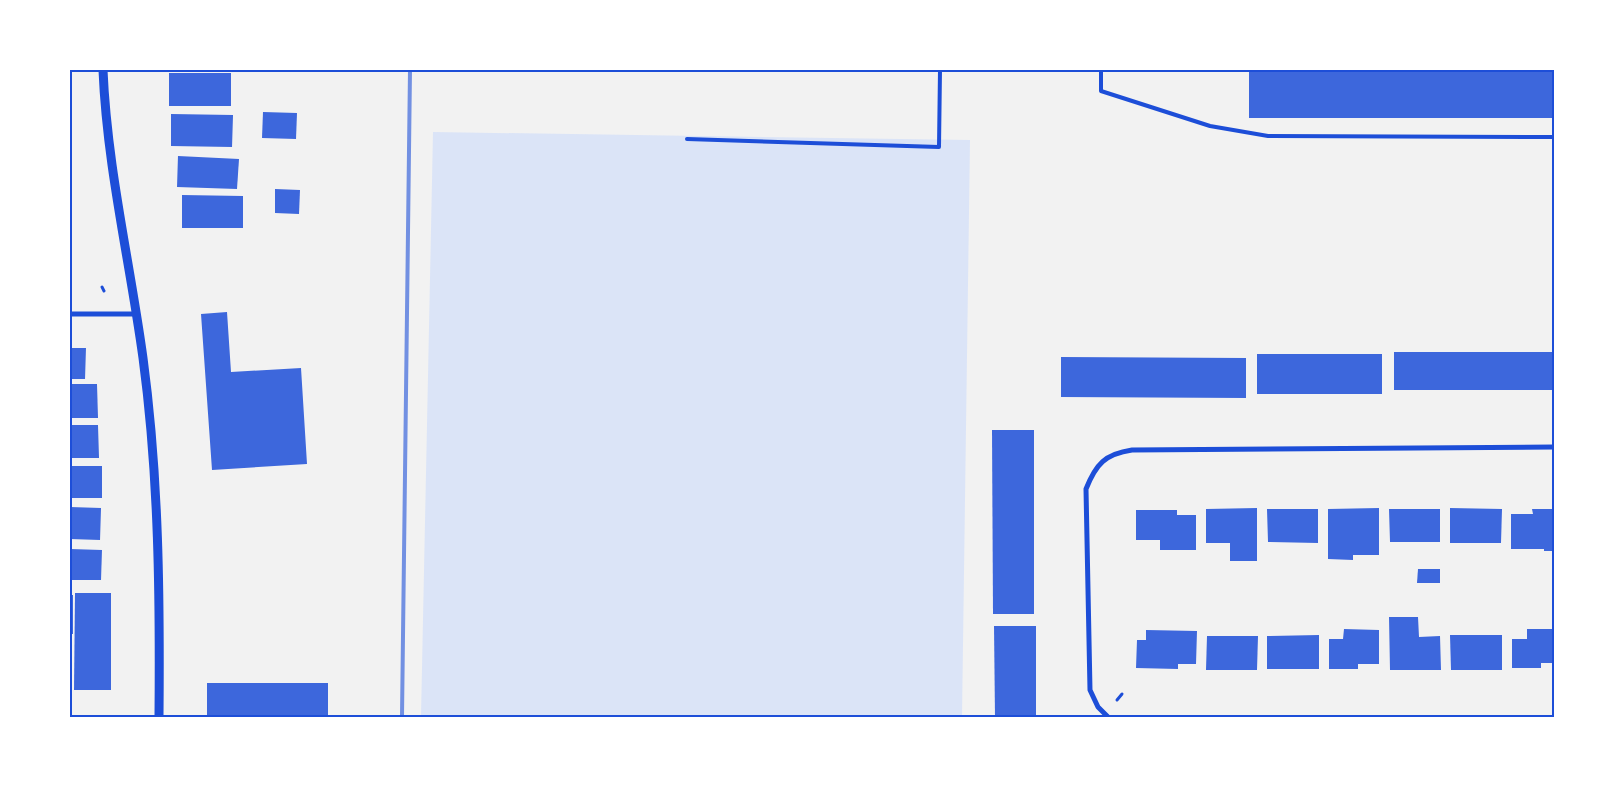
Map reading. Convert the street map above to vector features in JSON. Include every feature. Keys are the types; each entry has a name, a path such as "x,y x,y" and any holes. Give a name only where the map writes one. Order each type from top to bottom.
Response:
{"street":[{"path":"103,70 114,179 144,368 154,460 160,630 159,717"},
{"path":"70,314 136,314"},
{"path":"1108,717 1098,707 1090,690 1086,489 1092,472 1103,460 1117,452 1132,450 1554,447"}],"lane":[{"path":"687,139 939,147 940,70"},
{"path":"1101,70 1101,91 1210,126 1268,136 1554,138"}],"path":[{"path":"1117,700 1122,694"}],"shaded area":[{"path":"433,132 970,140 962,717 421,717"}],"building":[{"path":"1249,70 1554,70 1554,118 1249,118"},
{"path":"169,73 231,73 231,106 169,106"},
{"path":"263,112 297,113 296,139 262,138"},
{"path":"171,114 233,115 232,147 171,146"},
{"path":"178,156 239,159 237,189 177,187"},
{"path":"275,189 300,190 299,214 275,213"},
{"path":"182,195 243,196 243,228 182,228"},
{"path":"227,312 231,372 301,368 307,464 212,470 201,314"},
{"path":"70,348 86,348 85,379 70,379"},
{"path":"1394,352 1554,352 1554,390 1394,390"},
{"path":"1257,354 1382,354 1382,394 1257,394"},
{"path":"1061,357 1246,358 1246,398 1061,397"},
{"path":"70,384 97,384 98,418 70,418"},
{"path":"70,425 98,425 99,458 70,458"},
{"path":"992,430 1034,430 1034,614 993,614"},
{"path":"70,466 102,466 102,498 70,498"},
{"path":"70,507 101,508 100,540 70,539"},
{"path":"1257,508 1257,561 1230,561 1230,543 1206,543 1206,509"},
{"path":"1379,508 1379,555 1353,555 1353,560 1328,559 1328,509"},
{"path":"1450,508 1502,509 1501,543 1450,543"},
{"path":"1267,509 1318,509 1318,543 1268,542"},
{"path":"1389,509 1440,509 1440,542 1390,542"},
{"path":"1532,509 1554,509 1554,551 1544,551 1544,549 1511,549 1511,514 1533,514"},
{"path":"1136,510 1177,510 1177,515 1196,515 1196,550 1160,550 1160,540 1136,540"},
{"path":"70,549 102,550 101,580 70,580"},
{"path":"1418,569 1440,569 1440,583 1417,583"},
{"path":"75,593 111,593 111,690 74,690"},
{"path":"70,595 73,595 73,634 70,634"},
{"path":"1389,617 1418,617 1419,637 1440,636 1441,670 1390,670"},
{"path":"994,626 1036,626 1036,717 995,717"},
{"path":"1344,629 1379,630 1379,664 1358,664 1358,669 1329,669 1329,639 1343,639"},
{"path":"1527,629 1554,629 1554,663 1541,663 1541,668 1512,668 1512,639 1527,639"},
{"path":"1146,630 1197,631 1196,664 1178,664 1178,669 1136,668 1137,640 1146,640"},
{"path":"1319,635 1319,669 1267,669 1267,636"},
{"path":"1450,635 1502,635 1502,670 1451,670"},
{"path":"1207,636 1258,636 1257,670 1206,670"},
{"path":"207,683 328,683 328,717 207,717"}],"railway":[{"path":"402,717 410,70"}]}
